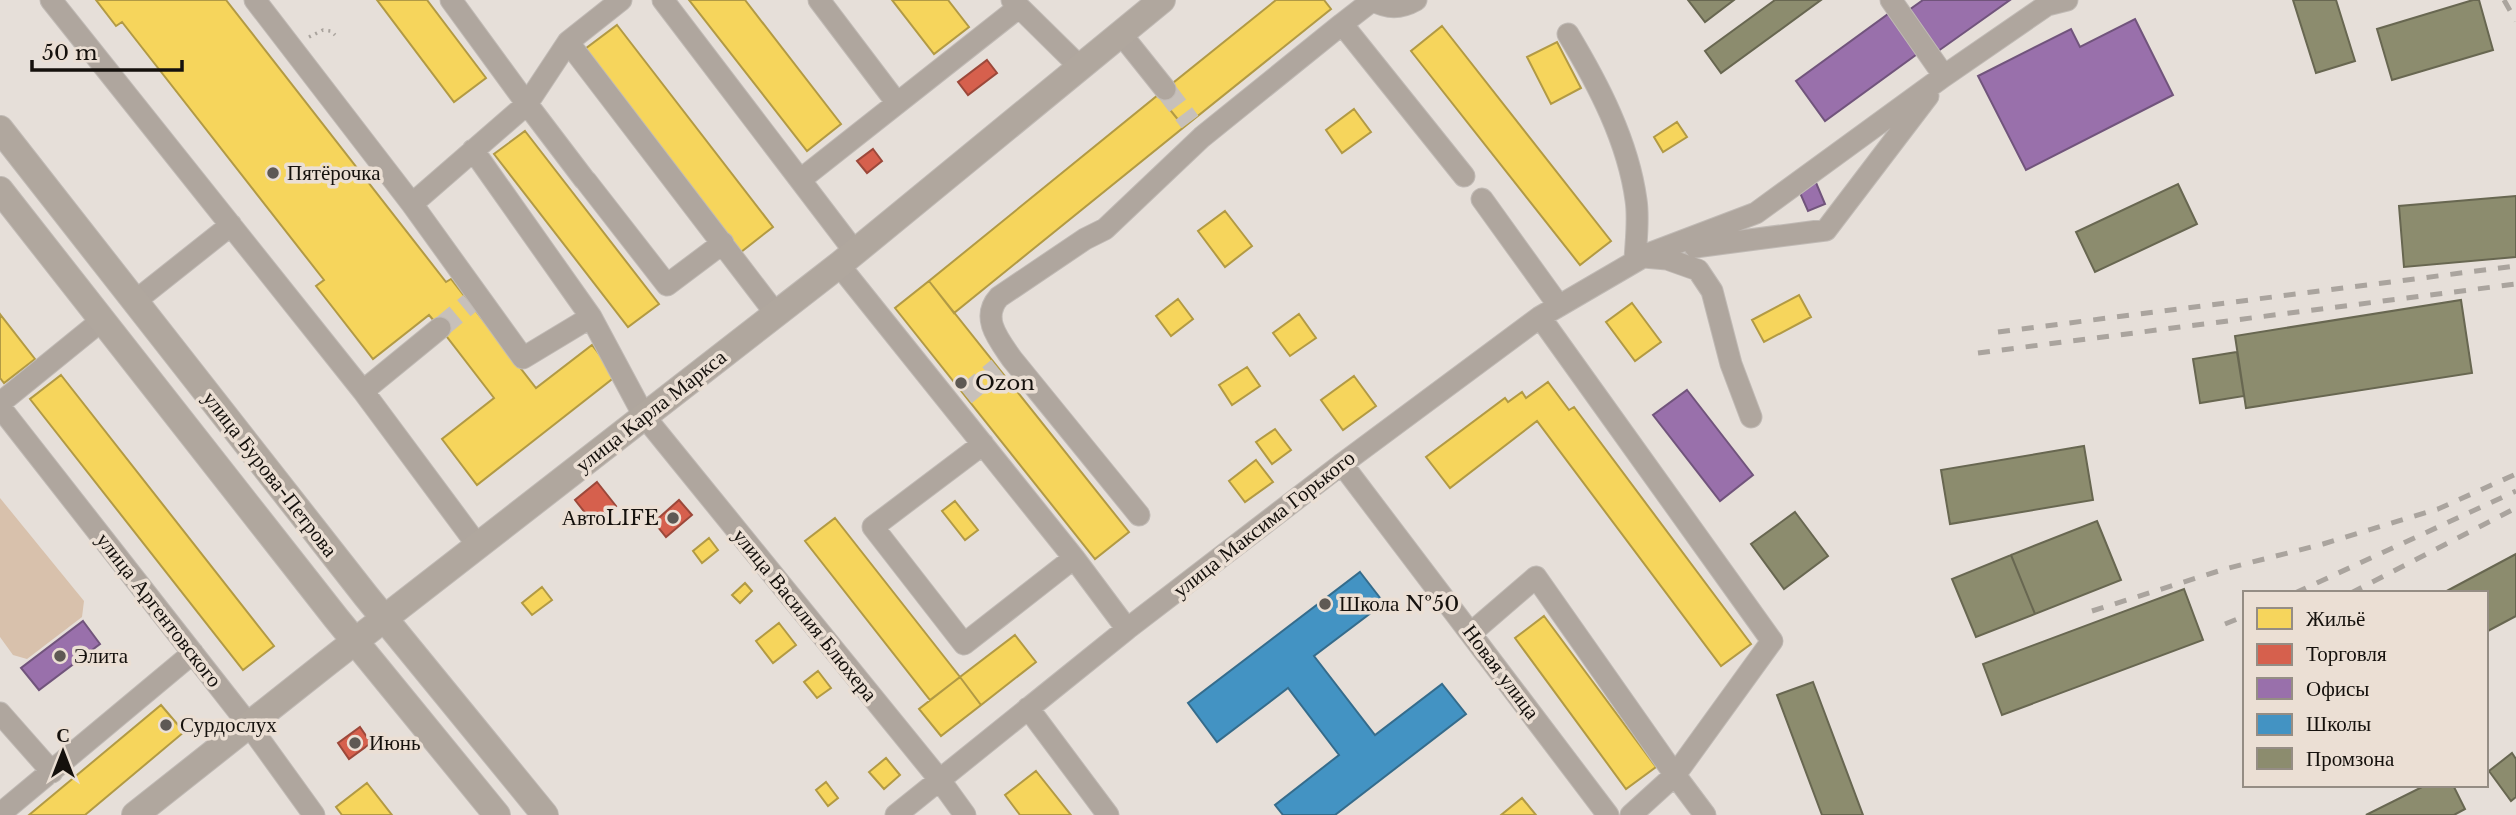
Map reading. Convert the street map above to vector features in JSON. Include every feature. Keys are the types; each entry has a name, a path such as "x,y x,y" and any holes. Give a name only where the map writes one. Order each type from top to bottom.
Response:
{"main road":[{"name":"улица Карла Маркса","path":"135,815 847,258 1162,0"},
{"name":"улица Бурова-Петрова","path":"0,129 134,302 545,815"},
{"name":"улица Бурова-Петрова","path":"0,190 355,641 497,815"}],"street":[{"path":"51,0 363,391 478,546"},
{"path":"255,0 412,204 474,300 523,358 591,317"},
{"path":"451,0 527,104 667,285 723,243"},
{"path":"412,204 527,104 568,42 621,0"},
{"path":"663,0 800,180 847,258 958,400 983,444 1127,629"},
{"path":"819,0 897,103"},
{"path":"1139,515 1005,363 990,312 992,304 1085,239 1105,229 1196,129 1373,0 1403,7 1416,0"},
{"path":"1891,0 1944,76"},
{"path":"1642,257 1723,228 1756,213 1944,76 2053,2"},
{"path":"800,180 1015,4 1080,67"},
{"path":"1342,24 1464,176"},
{"path":"1121,34 1165,89"},
{"path":"1568,34 1590,71 1615,128 1631,174 1637,202 1642,257"},
{"path":"568,42 776,314"},
{"path":"1642,257 1826,230 1944,76"},
{"name":"улица Василия Блюхера","path":"473,150 591,317 644,416 939,779 965,815"},
{"path":"1482,199 1549,311 1772,642 1675,775 1631,815"},
{"path":"134,302 231,225"},
{"path":"1642,257 1667,259 1698,270 1712,291 1731,363 1751,417"},
{"name":"улица Максима Горького","path":"896,815 1127,629 1342,464 1549,311 1642,257"},
{"path":"0,405 101,321"},
{"path":"363,391 440,328"},
{"name":"улица Аргентовского","path":"0,405 249,725 305,812"},
{"path":"983,444 873,527 964,644 1074,558"},
{"name":"Новая улица","path":"1342,464 1608,815"},
{"path":"1471,633 1536,577 1705,815"},
{"path":"0,814 193,653"},
{"path":"1028,708 1108,815"},
{"path":"0,713 52,772"}],"path":[{"path":"293,48 323,30 331,31 335,35"}],"shaded area":[{"path":"0,498 84,601 82,617 27,659 13,655 0,637"}],"building: Жильё":[{"path":"96,0 226,0 446,282 451,279 536,388 592,345 616,376 477,485 442,439 494,398 440,328 429,315 373,359 316,286 324,280 122,22 116,26"},
{"path":"377,0 427,0 486,78 454,102"},
{"path":"689,0 745,0 841,124 807,151"},
{"path":"892,0 948,0 969,27 934,54"},
{"path":"1276,0 1324,0 1331,9 1184,127 1158,95"},
{"path":"617,25 773,227 741,252 585,49"},
{"path":"1442,26 1611,241 1580,265 1411,51"},
{"path":"1557,42 1581,88 1551,104 1527,57"},
{"path":"1158,95 1184,127 954,313 929,281"},
{"path":"1354,109 1371,132 1342,153 1326,130"},
{"path":"1677,122 1687,137 1663,152 1654,137"},
{"path":"525,131 659,304 628,327 494,154"},
{"path":"1225,211 1252,246 1225,267 1198,231"},
{"path":"929,281 1129,532 1095,559 895,308"},
{"path":"1799,295 1811,317 1764,342 1752,320"},
{"path":"1178,299 1193,319 1171,336 1156,316"},
{"path":"1632,303 1661,342 1635,361 1606,322"},
{"path":"0,314 35,359 4,383 0,378"},
{"path":"1299,314 1316,338 1290,356 1273,333"},
{"path":"1247,367 1260,386 1232,405 1219,385"},
{"path":"61,375 274,646 243,670 30,399"},
{"path":"1354,376 1376,406 1343,430 1321,400"},
{"path":"1548,382 1569,410 1574,407 1751,644 1721,666 1537,421 1450,488 1426,457 1505,398 1508,402 1522,392 1526,398"},
{"path":"1275,429 1291,450 1272,464 1256,442"},
{"path":"1256,460 1273,482 1245,502 1229,481"},
{"path":"955,501 978,530 965,540 942,511"},
{"path":"835,518 960,677 930,700 805,541"},
{"path":"709,538 718,550 702,563 693,551"},
{"path":"745,583 752,591 740,603 732,595"},
{"path":"542,587 552,600 532,615 522,603"},
{"path":"1544,616 1656,767 1626,789 1515,638"},
{"path":"779,623 796,645 773,663 756,641"},
{"path":"1015,635 1036,662 981,705 960,677"},
{"path":"818,671 831,688 817,698 804,682"},
{"path":"960,677 981,705 941,736 919,709"},
{"path":"161,705 184,732 85,815 29,815"},
{"path":"886,758 900,775 884,789 869,772"},
{"path":"1036,771 1071,815 1020,815 1005,795"},
{"path":"826,782 838,798 828,806 816,790"},
{"path":"367,783 392,815 342,815 336,807"},
{"path":"1522,798 1536,815 1501,815"}],"building: Торговля":[{"path":"987,60 997,73 968,95 958,82"},
{"path":"873,149 882,161 867,173 857,161"},
{"path":"597,482 616,506 594,524 575,500"},
{"name":"АвтоLIFE","path":"679,500 692,515 666,537 654,522"},
{"name":"Июнь","path":"360,727 371,743 349,759 338,743"}],"building: Офисы":[{"path":"1923,0 2010,0 1934,54 1902,15"},
{"path":"1895,9 1924,49 1825,121 1796,81"},
{"path":"2135,19 2173,95 2026,170 1978,76 2071,29 2080,47"},
{"path":"1814,178 1825,204 1808,211 1797,186"},
{"path":"1687,390 1753,475 1720,501 1653,415"},
{"name":"Элита","path":"83,621 100,644 39,690 21,668"}],"building: Школы":[{"path":"1360,572 1384,603 1314,656 1375,735 1442,684 1466,714 1335,815 1283,815 1275,805 1339,755 1288,688 1217,742 1188,703"}],"building: Промзона":[{"path":"1688,0 1734,0 1705,22"},
{"path":"1775,0 1821,0 1721,73 1705,51"},
{"path":"2293,0 2336,0 2355,61 2316,73"},
{"path":"2479,0 2493,50 2392,80 2377,29"},
{"path":"2178,184 2197,224 2095,272 2076,232"},
{"path":"2516,196 2516,257 2404,267 2399,206"},
{"path":"2461,300 2472,373 2246,408 2235,336"},
{"path":"2237,352 2244,396 2200,403 2193,359"},
{"path":"2084,446 2093,500 1950,524 1941,470"},
{"path":"1795,512 1828,556 1784,589 1751,544"},
{"path":"2097,521 2121,580 2035,614 2011,555"},
{"path":"2516,554 2516,616 2488,631 2488,591 2447,591"},
{"path":"2011,555 2035,614 1976,637 1952,579"},
{"path":"2184,589 2203,640 2002,715 1983,664"},
{"path":"1813,682 1863,815 1822,815 1777,695"},
{"path":"2512,753 2516,759 2516,797 2511,801 2489,771"},
{"path":"2422,787 2454,787 2465,809 2454,815 2366,815"}],"tunnel":[{"path":"1165,89 1190,122"},
{"path":"440,328 470,303"},
{"path":"965,395 998,368"}],"railway":[{"path":"2504,0 2516,21"},
{"path":"1998,332 2516,266"},
{"path":"1978,353 2516,284"},
{"path":"2092,611 2225,569 2323,544 2438,509 2516,474"},
{"path":"2299,591 2516,491"},
{"path":"2355,591 2516,508"},
{"path":"2225,624 2243,617"}],"place":[{"name":"Пятёрочка","path":"273,173"},
{"name":"Ozon","path":"961,383"},
{"name":"АвтоLIFE","path":"673,518"},
{"name":"Школа №50","path":"1325,604"},
{"name":"Элита","path":"60,656"},
{"name":"Сурдослух","path":"166,725"},
{"name":"Июнь","path":"355,743"}]}
